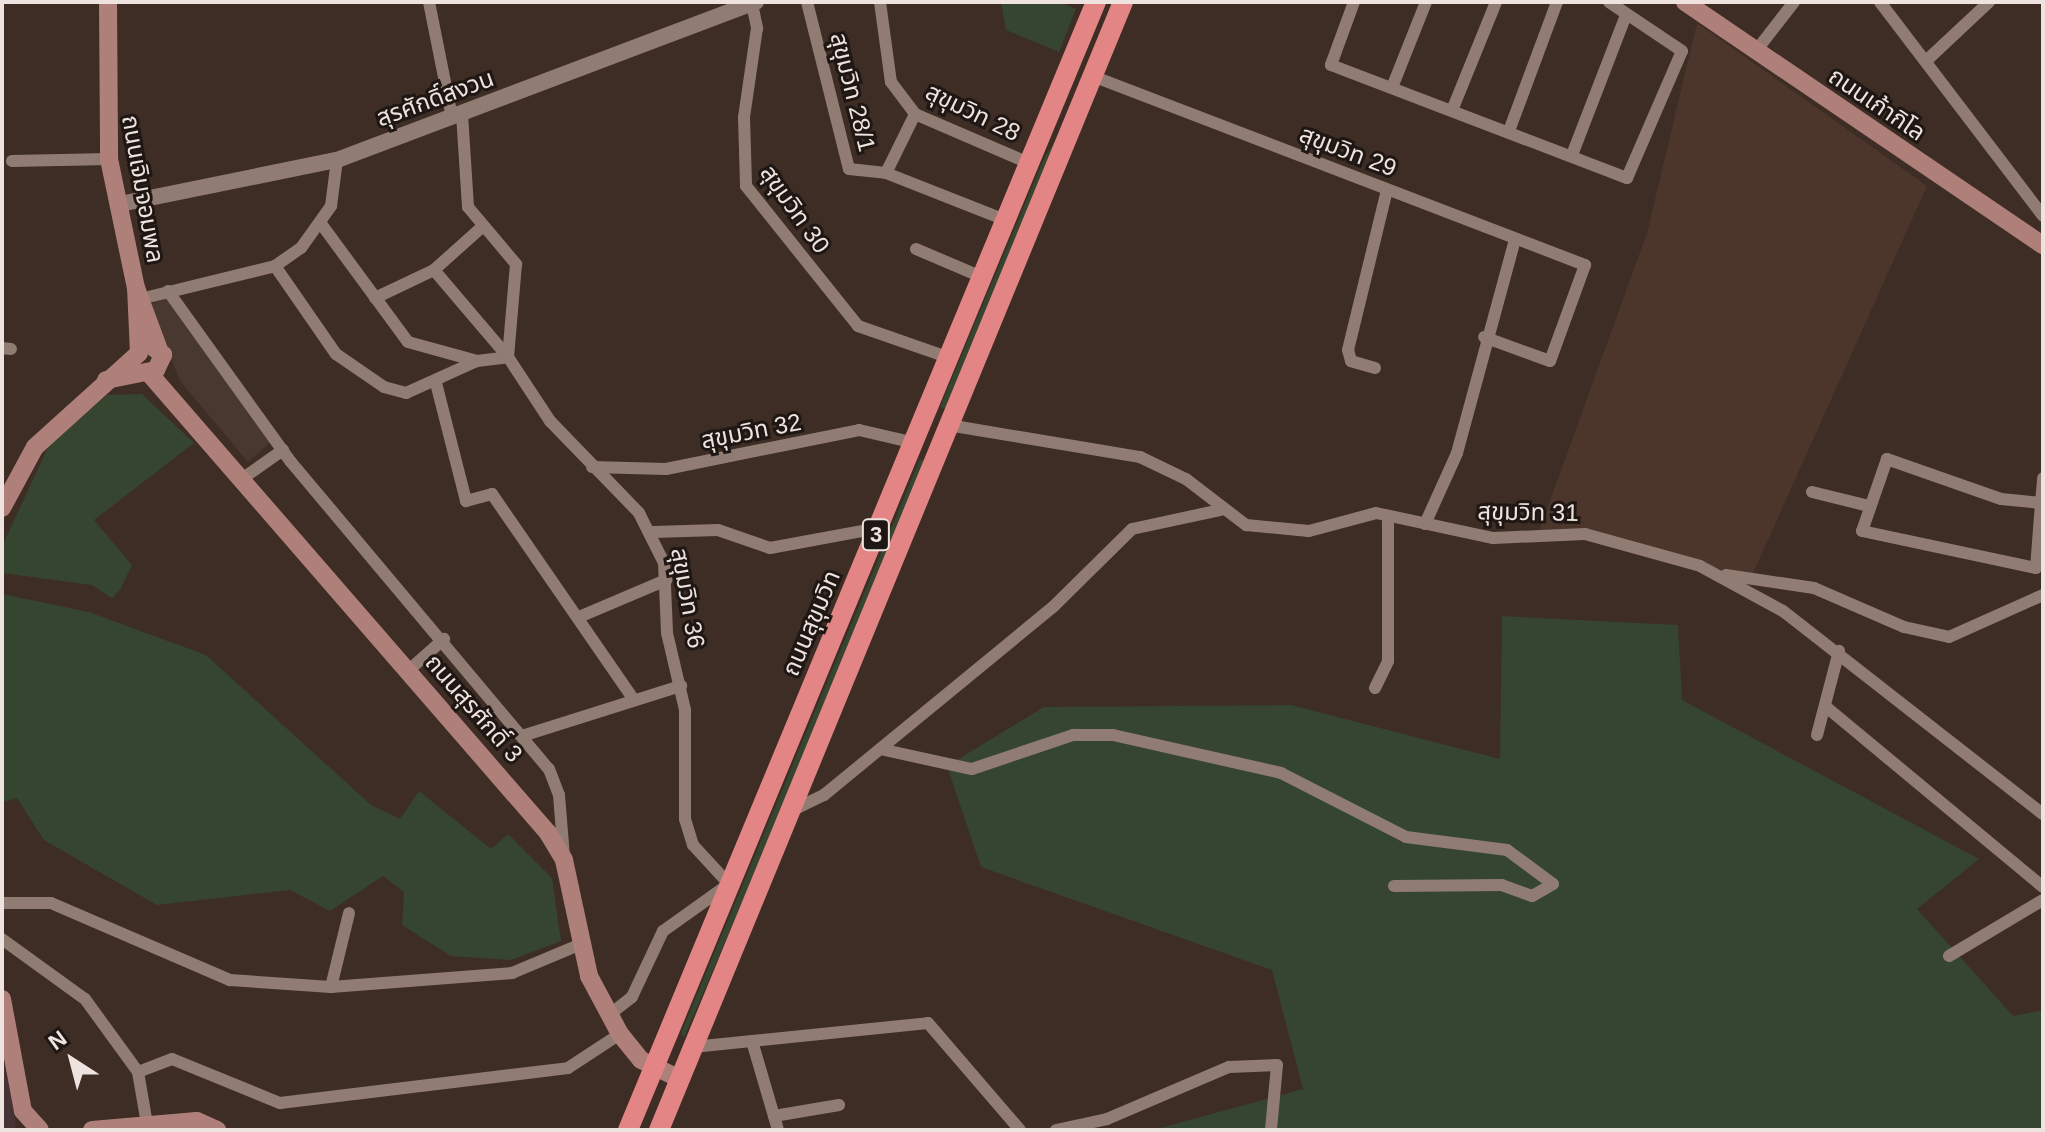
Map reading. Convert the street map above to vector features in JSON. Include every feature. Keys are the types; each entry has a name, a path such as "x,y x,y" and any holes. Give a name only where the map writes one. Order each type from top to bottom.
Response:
{"highway":[{"name":"ถนนสุขุมวิท","path":"628,1130 1008,221 1096,2"},
{"name":"3","path":"659,1130 797,808 1123,2"}],"main road":[{"name":"ถนนเจิมจอมพล","path":"108,2 109,159 154,363"},
{"name":"ถนนเก้ากิโล","path":"1685,2 2043,245"},
{"name":"ถนนเจิมจอมพล","path":"138,294 136,328 139,353 154,363"},
{"path":"121,365 136,328"},
{"path":"2,508 35,447 121,365 139,353"},
{"path":"106,380 154,363"},
{"name":"ถนนสุรศักดิ์ 3","path":"154,363 173,395 239,481 409,670 564,860 581,944 620,1034 653,1068 680,1079"},
{"path":"2,999 23,1111 40,1130"},
{"path":"92,1130 197,1121 217,1130"}],"street":[{"path":"275,266 328,345 360,374 406,393 436,383 477,361 508,357 516,264 483,226 464,192 457,115 429,2"},
{"name":"สุขุมวิท 28/1","path":"807,2 849,169 886,173 1008,221"},
{"name":"สุขุมวิท 28","path":"880,2 891,82 915,114 1031,164"},
{"path":"1354,2 1331,65 1393,85 1627,178 1682,51 1609,2"},
{"path":"1393,85 1426,2"},
{"path":"1453,108 1496,2"},
{"path":"1509,131 1557,2"},
{"path":"1756,51 1794,2"},
{"path":"1880,2 2043,216"},
{"path":"1926,61 1989,2"},
{"name":"สุรศักดิ์สงวน","path":"120,204 337,160 754,3"},
{"name":"สุขุมวิท 30","path":"754,3 757,28 744,117 746,186 858,326 950,358"},
{"path":"1572,155 1626,15"},
{"name":"สุขุมวิท 29","path":"1095,77 1585,265 1550,361 1484,337"},
{"path":"886,173 915,114"},
{"path":"12,161 109,159"},
{"path":"138,294 168,291 275,266 322,225 337,187 337,160"},
{"path":"1375,368 1351,361 1348,350 1387,190"},
{"path":"322,225 408,342 477,361"},
{"path":"375,298 434,270 483,226"},
{"path":"1425,524 1457,453 1484,337 1515,239"},
{"path":"916,249 984,278"},
{"name":"สุขุมวิท 36","path":"434,270 508,357 592,467 653,532 666,580 667,633 681,686 685,819 693,845 729,884"},
{"path":"168,291 283,450 522,736 559,795 564,860"},
{"path":"436,383 466,501 492,494 634,700"},
{"name":"สุขุมวิท 31","path":"954,426 1140,457 1186,479 1221,510 1275,530 1388,516 1493,538 1585,534 1716,574 1839,651 2043,814"},
{"name":"สุขุมวิท 32","path":"592,467 666,469 859,430 915,443"},
{"path":"239,481 283,450"},
{"path":"2041,503 2001,499 1887,459 1862,531 2036,568 2043,478"},
{"path":"1812,492 1869,506"},
{"path":"797,808 880,749 1053,607 1132,529 1221,510"},
{"path":"1375,688 1388,661 1388,516"},
{"path":"653,532 718,530 770,548 879,528"},
{"path":"1716,574 1814,588 1904,627 1949,637 2043,595"},
{"path":"579,617 666,580"},
{"path":"409,670 444,639"},
{"path":"1817,735 1839,651"},
{"path":"522,736 681,686"},
{"path":"1825,706 2043,887"},
{"path":"880,749 972,769 1073,735 1113,735 1281,773 1406,837 1507,850 1553,884 1532,896 1502,885 1394,886"},
{"path":"610,1014 632,997 663,931 729,884"},
{"path":"1949,956 2043,900"},
{"path":"2,903 51,903 230,980 331,987 512,973 581,944"},
{"path":"331,987 349,913"},
{"path":"2,939 85,999 138,1072 147,1127"},
{"path":"693,1047 928,1023 1020,1130"},
{"path":"138,1072 172,1059 280,1103 568,1068 620,1034"},
{"path":"752,1041 778,1130"},
{"path":"1056,1130 1107,1119 1229,1067 1277,1065 1271,1130"},
{"path":"774,1116 839,1105"}],"shaded area":[{"path":"1697,23 1927,186 1746,589 1623,541 1538,534 1647,233"},
{"path":"168,298 271,442 248,462 181,382 146,305"},
{"path":"2,1054 14,1113 16,1130 2,1130"}],"green space":[{"path":"1001,2 1060,2 1076,9 1059,52 1006,30"},
{"path":"1062,131 952,410 940,407 1045,156"},
{"path":"142,394 194,443 94,520 132,565 120,590 112,598 92,585 2,573 2,546 51,441 107,395"},
{"path":"920,459 930,463 684,1038 681,1033"},
{"path":"2,594 89,612 206,655 371,805 400,819 419,791 491,849 508,834 552,878 561,941 511,960 451,956 402,925 404,892 383,876 330,911 290,890 157,905 44,840 17,798 2,802"},
{"path":"1502,616 1678,625 1682,700 1979,859 1917,909 2013,1016 2043,1010 2043,1130 1153,1130 1303,1089 1272,970 981,867 947,766 1044,707 1291,705 1500,759"}]}
